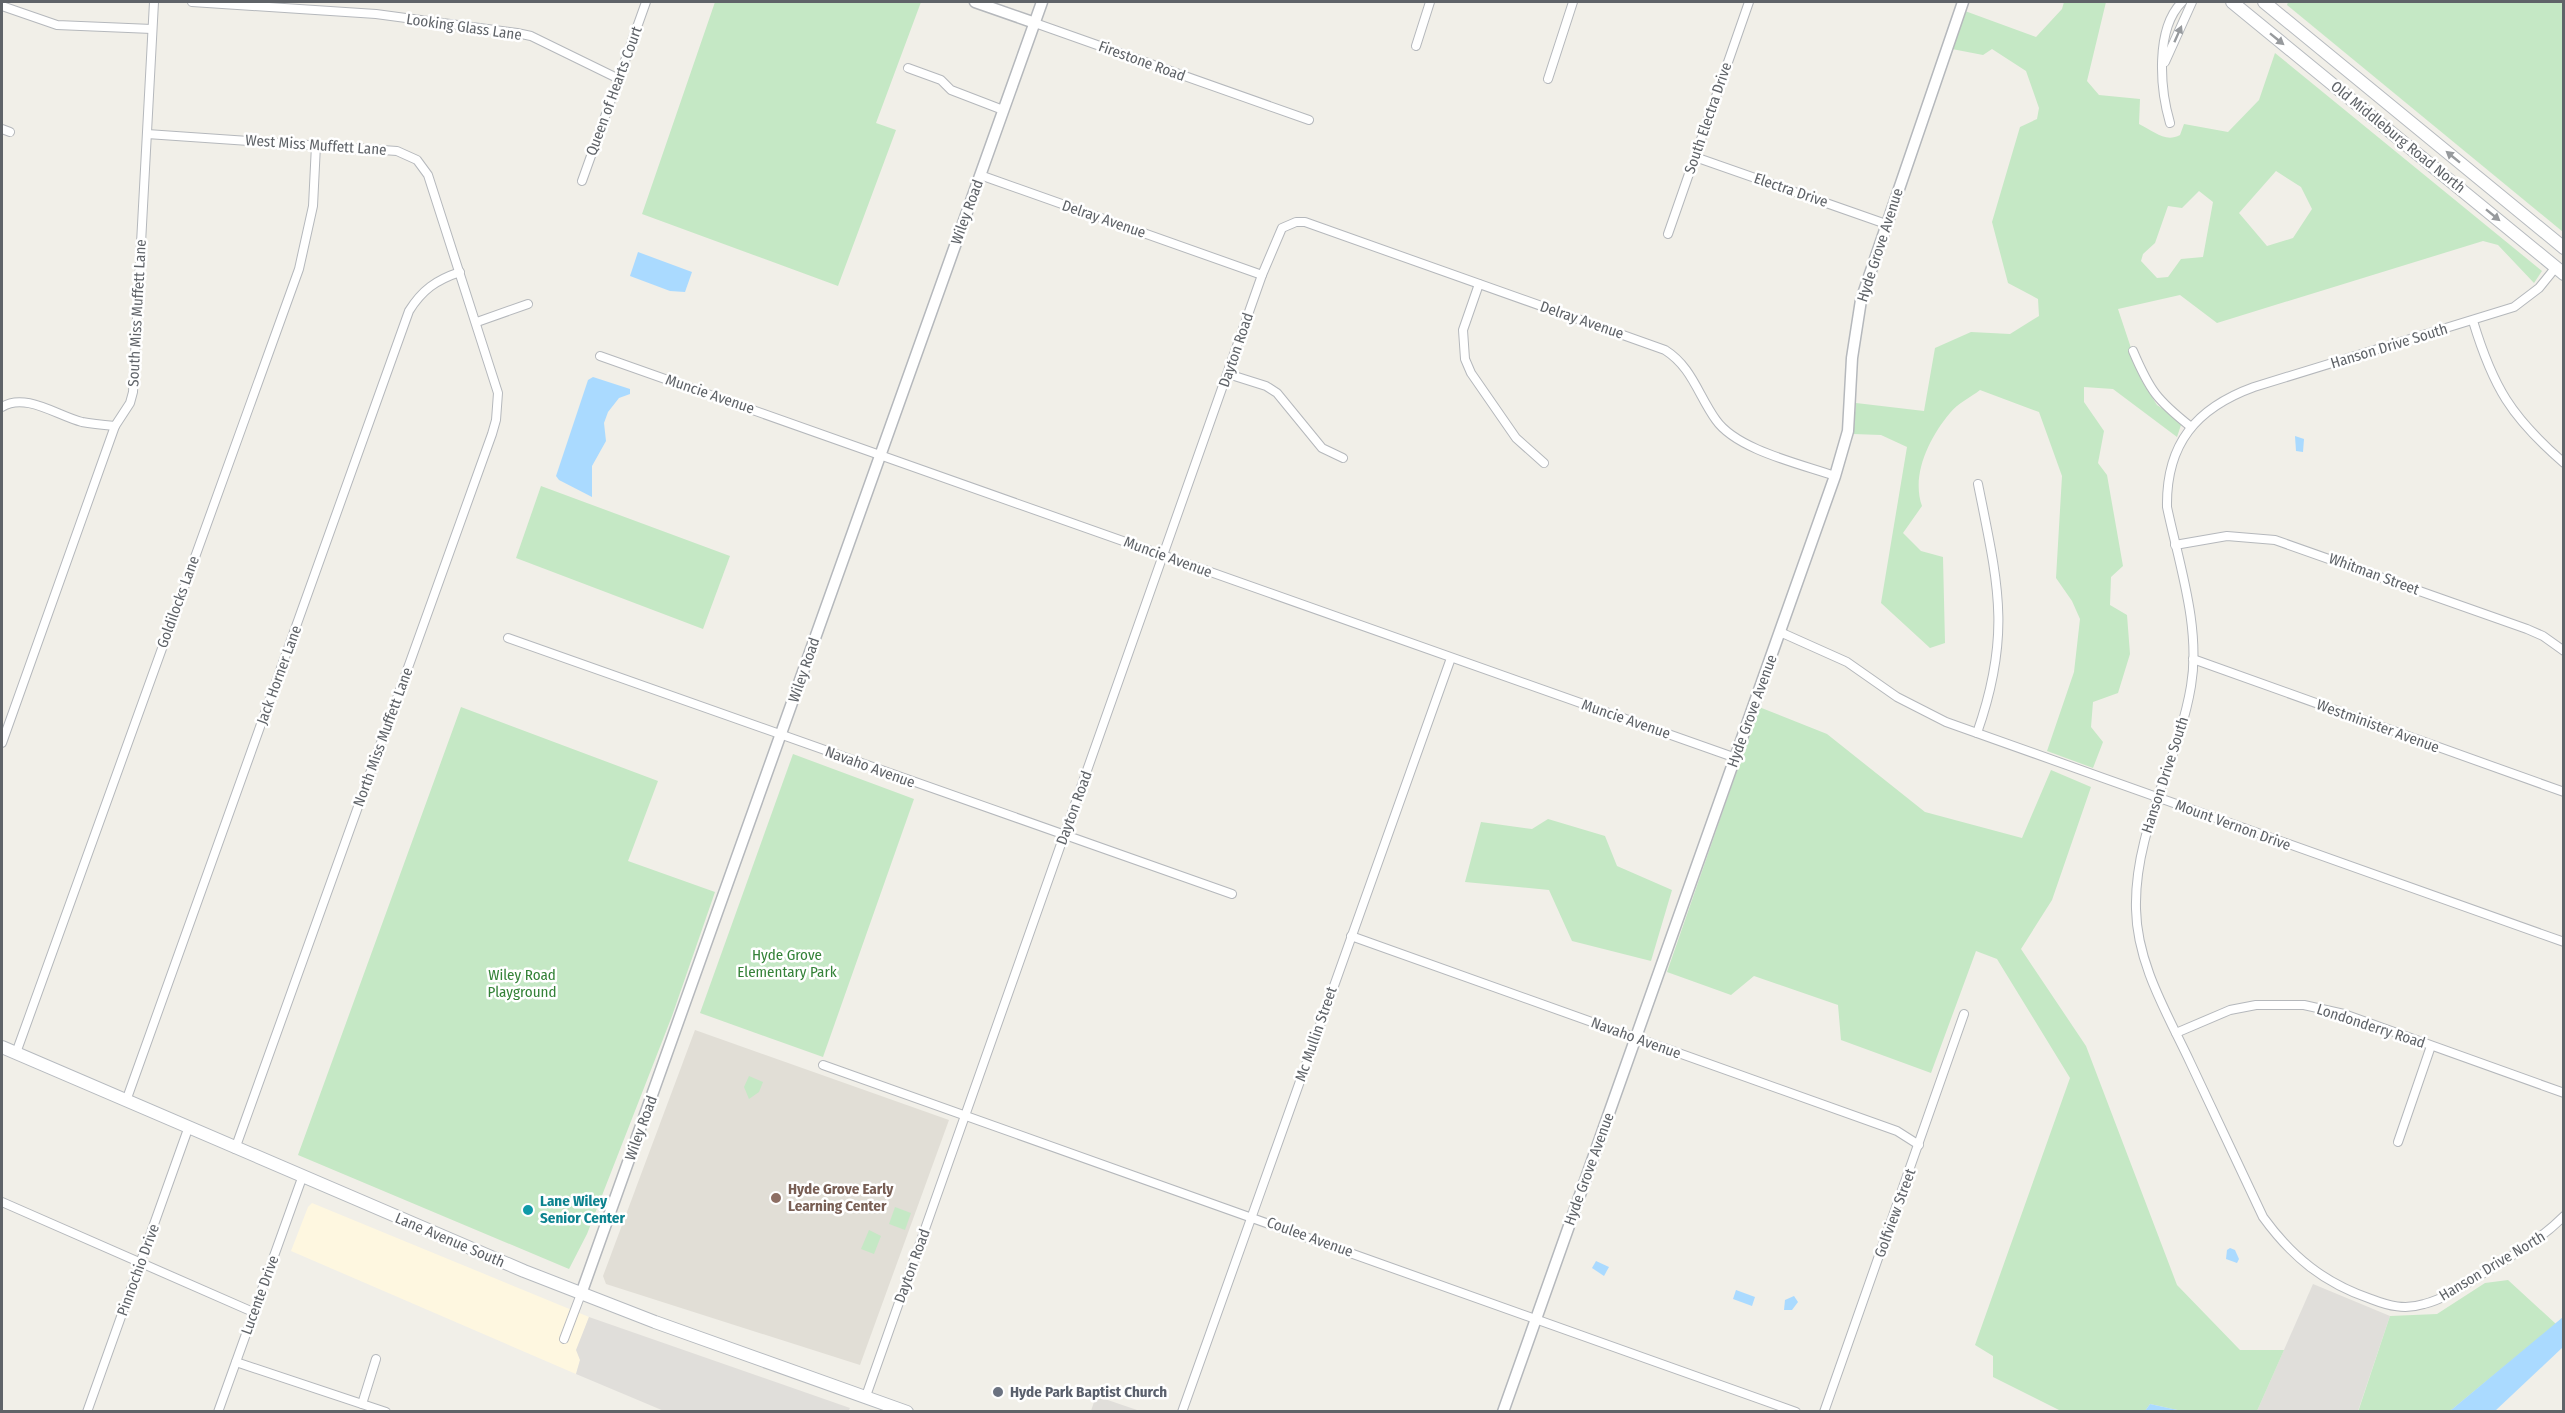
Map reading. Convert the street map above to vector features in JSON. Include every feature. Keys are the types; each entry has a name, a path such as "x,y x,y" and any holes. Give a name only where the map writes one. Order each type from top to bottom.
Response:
{"main road":[{"name":"Old Middleburg Road North","path":"2232,2 2560,271"},
{"name":"Old Middleburg Road North","path":"2264,2 2564,248"},
{"path":"2380,123 2392,107"},
{"name":"Lane Avenue South","path":"2,1047 302,1178 581,1294 907,1412"}],"street":[{"name":"South Miss Muffett Lane","path":"2,743 115,426 134,392 154,2"},
{"name":"Looking Glass Lane","path":"192,2 376,14 517,33 531,36 619,79"},
{"name":"Queen of Hearts Court","path":"582,181 646,2"},
{"name":"Firestone Road","path":"975,2 1309,120"},
{"name":"Wiley Road","path":"564,1339 1042,2"},
{"path":"1416,46 1430,2"},
{"path":"1548,79 1573,2"},
{"name":"South Electra Drive","path":"1668,234 1749,2"},
{"name":"Hyde Grove Avenue","path":"1503,1412 1835,477 1848,431 1855,330 1870,269 1963,2"},
{"path":"2170,123 2162,96 2164,35 2169,19 2182,2"},
{"path":"2163,65 2192,2"},
{"path":"2,6 57,25 152,29"},
{"path":"908,68 941,80 951,90 1003,110"},
{"name":"West Miss Muffett Lane","path":"147,134 396,151 417,160 428,176 477,322"},
{"name":"Goldilocks Lane","path":"16,1053 298,269 313,206 316,145"},
{"name":"Electra Drive","path":"1695,157 1886,224"},
{"name":"Delray Avenue","path":"980,175 1262,275"},
{"name":"Delray Avenue","path":"1289,224 1305,222 1665,350 1683,364 1716,421 1736,438 1835,477"},
{"name":"Dayton Road","path":"866,1396 1262,275 1278,236 1289,224"},
{"name":"Hanson Drive South","path":"2346,1291 2305,1265 2288,1250 2264,1217 2149,974 2136,912 2139,857 2157,798 2182,730 2192,683 2193,659 2188,608 2167,492 2174,459 2191,427 2219,402 2245,390 2514,307 2560,271"},
{"name":"Jack Horner Lane","path":"126,1101 409,311 427,287 441,278 460,272"},
{"path":"1479,284 1463,330 1465,359 1471,373 1516,438 1544,463"},
{"path":"477,322 528,304"},
{"path":"2473,321 2486,361 2504,399 2540,442 2564,463"},
{"name":"North Miss Muffett Lane","path":"235,1149 494,427 498,393 477,322"},
{"path":"2133,351 2144,377 2159,402 2191,427"},
{"name":"Muncie Avenue","path":"600,356 1736,758"},
{"path":"1228,374 1266,386 1277,393 1322,448 1343,458"},
{"path":"2,407 14,402 24,402 82,422 115,426"},
{"path":"1977,733 1994,680 2000,622 1995,565 1978,484"},
{"name":"Whitman Street","path":"2175,545 2227,536 2275,540 2527,629 2543,636 2564,651"},
{"name":"Mount Vernon Drive","path":"1780,632 1847,662 1924,712 1977,733 2564,942"},
{"name":"Navaho Avenue","path":"508,638 1232,894"},
{"name":"Mc Mullin Street","path":"1182,1412 1451,658"},
{"name":"Westminister Avenue","path":"2193,659 2564,792"},
{"name":"Navaho Avenue","path":"1351,936 1897,1131 1919,1145"},
{"name":"Londonderry Road","path":"2176,1033 2230,1010 2256,1005 2293,1004 2344,1014 2564,1093"},
{"name":"Golfview Street","path":"1824,1412 1964,1014"},
{"path":"2398,1142 2431,1046"},
{"name":"Coulee Avenue","path":"823,1065 1252,1216 1796,1412"},
{"name":"Pinnochio Drive","path":"87,1412 188,1129"},
{"name":"Lucente Drive","path":"218,1412 302,1178"},
{"path":"2,1202 253,1312"},
{"name":"Hanson Drive North","path":"2346,1291 2397,1307 2423,1305 2442,1298 2537,1241 2564,1216"},
{"path":"362,1404 376,1359"},
{"path":"236,1362 387,1412"}],"shaded area":[{"name":"Hyde Grove Early Learning Center","path":"695,1030 949,1120 860,1365 606,1284 603,1276"},
{"path":"312,1203 589,1317 577,1350 580,1360 576,1374 291,1251 308,1207"},
{"path":"2313,1284 2390,1316 2358,1411 2257,1411"},
{"path":"589,1317 850,1408 848,1412 664,1411 576,1374 580,1360 576,1350"},
{"path":"1096,1396 1140,1411 1091,1411"}],"green space":[{"path":"715,2 921,2 876,123 896,130 838,286 642,214"},
{"path":"2064,2 2106,2 2087,81 2099,95 2140,99 2139,124 2155,133 2169,138 2175,137 2180,135 2184,124 2228,132 2259,100 2275,53 2542,271 2534,283 2498,245 2483,241 2217,323 2180,295 2118,309 2142,381 2157,405 2182,422 2177,437 2113,389 2084,387 2084,402 2104,431 2098,463 2107,475 2123,566 2111,577 2110,605 2127,615 2130,654 2118,693 2093,702 2091,727 2103,742 2093,768 2047,751 2074,672 2080,619 2072,601 2056,578 2062,476 2039,412 1980,390 1953,410 1929,445 1920,470 1919,494 1922,506 1903,533 1921,551 1943,557 1945,643 1930,648 1881,603 1907,447 1881,435 1853,434 1856,403 1924,411 1935,348 1971,332 2010,334 2039,316 2038,299 2008,283 1992,222 2020,127 2037,119 2039,108 2026,71 1992,49 1983,55 1952,49 1965,11 2036,37 2062,9","holes":["2276,171 2301,187 2312,209 2293,238 2267,246 2239,213","2199,191 2213,202 2203,257 2181,259 2168,277 2157,278 2141,261 2143,254 2155,243 2168,206 2182,208"]},
{"path":"2288,2 2563,2 2563,232 2287,5"},
{"path":"541,486 730,556 703,629 516,558"},
{"name":"Wiley Road Playground","path":"461,707 658,781 628,861 715,892 672,1016 587,1234 569,1269 298,1155"},
{"path":"1759,707 1827,734 1925,812 2022,838 2051,770 2091,787 2052,900 2021,949 2086,1046 2177,1285 2240,1350 2284,1350 2257,1411 2182,1411 2150,1404 2145,1411 2061,1411 1993,1377 1993,1356 1975,1345 2070,1078 1997,959 1976,951 1931,1073 1841,1040 1838,1005 1754,976 1731,995 1667,972"},
{"name":"Hyde Grove Elementary Park","path":"793,754 914,799 823,1057 700,1013"},
{"path":"1548,819 1605,836 1617,866 1672,890 1651,961 1572,941 1549,890 1465,882 1481,822 1532,829"},
{"path":"749,1076 763,1082 759,1092 749,1099 744,1087"},
{"path":"895,1207 911,1213 905,1230 889,1224"},
{"path":"869,1230 881,1236 874,1254 861,1249"},
{"path":"2508,1280 2556,1324 2450,1411 2358,1412 2390,1316 2437,1314 2485,1283"}],"water":[{"path":"638,252 692,272 685,292 670,291 630,276"},
{"path":"593,377 630,389 630,394 619,398 608,412 604,423 606,441 592,466 592,497 559,480 556,476 588,380"},
{"path":"2295,436 2304,439 2303,452 2296,451"},
{"path":"2230,1248 2235,1250 2239,1259 2237,1263 2226,1259 2227,1250"},
{"path":"1596,1261 1609,1267 1604,1276 1592,1268"},
{"path":"1736,1290 1755,1297 1752,1306 1733,1299"},
{"path":"1794,1296 1798,1302 1792,1310 1784,1310 1785,1300"},
{"path":"2563,1317 2563,1347 2495,1411 2450,1411"},
{"path":"2150,1404 2182,1411 2145,1411"}],"place":[{"name":"Hyde Grove Early Learning Center","path":"776,1198"},
{"name":"Lane Wiley Senior Center","path":"528,1210"},
{"name":"Hyde Park Baptist Church","path":"998,1392"}]}
